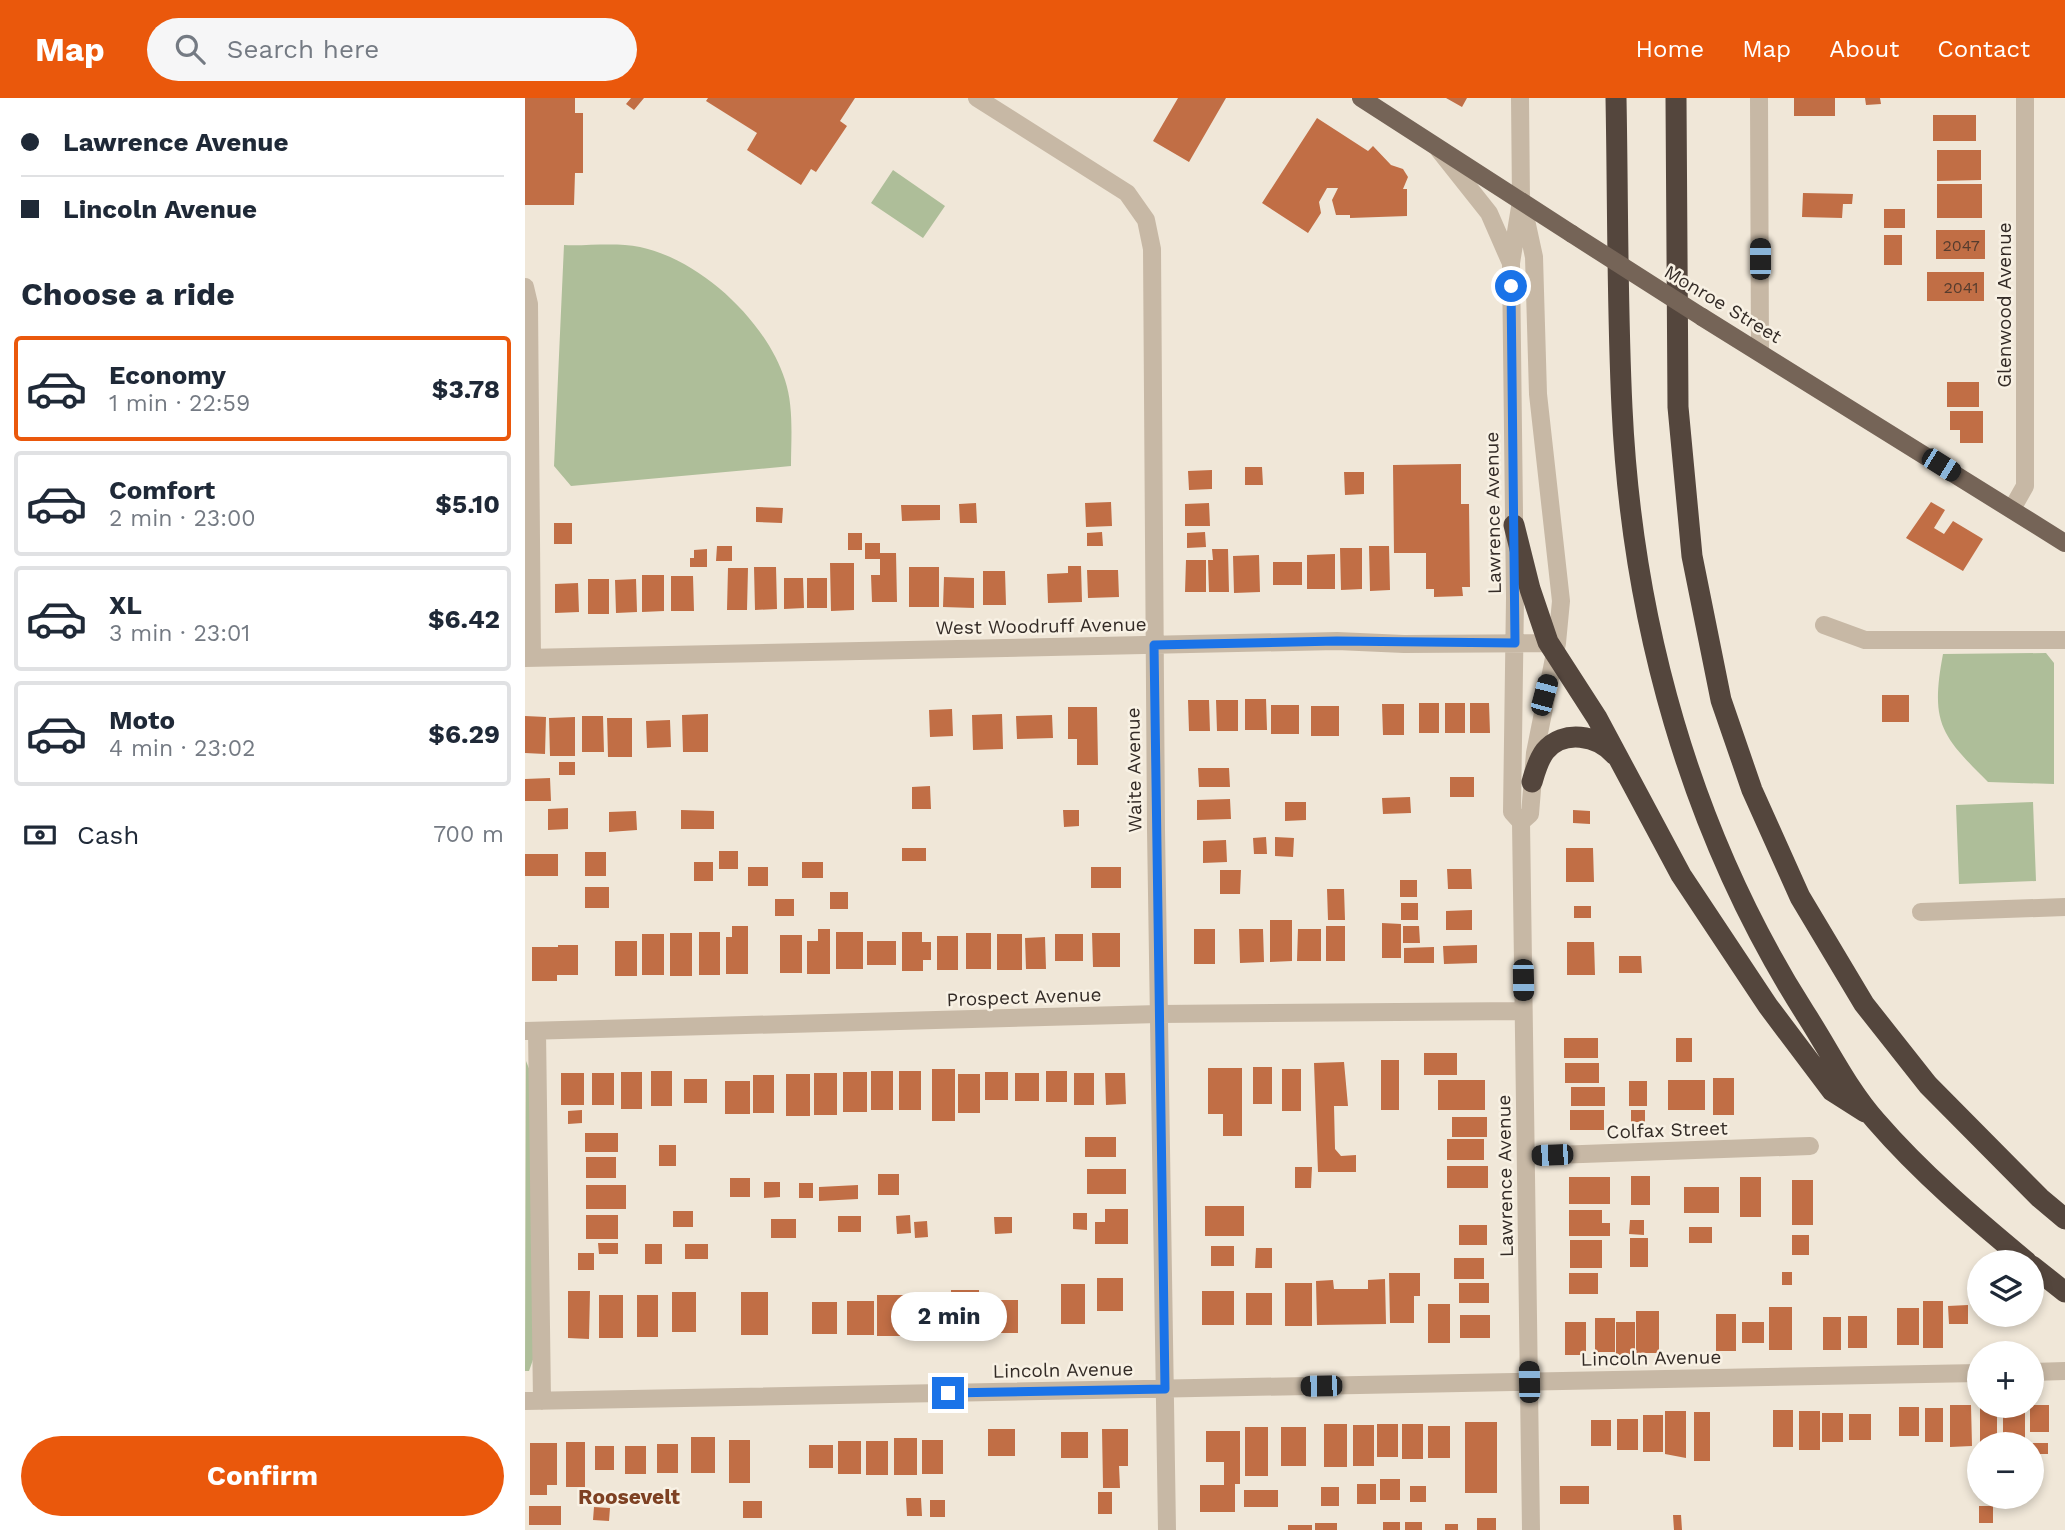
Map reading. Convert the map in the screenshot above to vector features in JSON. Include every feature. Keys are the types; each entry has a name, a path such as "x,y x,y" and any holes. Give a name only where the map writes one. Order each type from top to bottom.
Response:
{"highway":[{"path":"1616,98 1622,409 1640,572 1663,684 1689,775 1711,834 1789,987 1873,1117 1909,1157 2014,1250"},
{"path":"1677,98 1678,407 1692,556 1721,700 1752,790 1800,897 1864,1004 1929,1086 2040,1198 2065,1219"},
{"path":"1514,525 1530,589 1554,647 1621,762 1681,875 1768,1006 1832,1091 1873,1117"},
{"path":"1532,782 1546,750 1568,738 1597,740 1621,762"},
{"path":"2044,1275 2065,1292"}],"main road":[{"name":"Monroe Street","path":"1361,98 1702,317 1761,351 2065,543"}],"street":[{"name":"Waite Avenue","path":"977,98 1127,193 1146,220 1152,249 1154,645 1167,1530"},
{"name":"Lawrence Avenue","path":"1520,98 1521,201 1511,263 1515,643 1512,813 1521,822 1531,1530"},
{"path":"1759,98 1761,351"},
{"name":"Glenwood Avenue","path":"2012,509 2025,486 2025,98"},
{"path":"1434,145 1489,213 1511,263"},
{"name":"Lawrence Avenue","path":"1521,201 1534,257 1538,394 1559,571 1554,647 1544,695 1530,814 1521,822"},
{"path":"525,288 529,304 529,658"},
{"path":"1824,625 1865,640 2065,640"},
{"name":"West Woodruff Avenue","path":"529,658 1337,641 1515,643 1554,647"},
{"path":"1921,912 2065,906"},
{"name":"Prospect Avenue","path":"531,1031 1159,1014 1524,1011"},
{"path":"531,1031 533,1401"},
{"name":"Colfax Street","path":"1526,1156 1810,1146"},
{"path":"2044,1372 2065,1371"},
{"name":"Lincoln Avenue","path":"533,1401 1967,1373"}],"green space":[{"path":"893,170 945,206 923,238 871,203"},
{"path":"612,244 640,247 663,254 708,279 728,296 763,336 785,380 791,412 791,466 571,486 554,466 564,245"},
{"path":"2046,653 2054,663 2054,784 1988,782 1959,752 1943,726 1938,696 1943,654"},
{"path":"2033,802 2036,881 1959,884 1956,805"},
{"path":"526,1061 532,1076 535,1354 529,1371 525,1371"}],"building":[{"path":"525,98 575,98 575,113 583,113 583,173 575,173 574,205 525,205"},
{"path":"631,98 644,98 634,110 626,104"},
{"path":"708,98 855,98 840,121 847,126 816,172 811,169 801,185 747,150 757,133 706,101"},
{"path":"1178,98 1226,98 1189,162 1153,141"},
{"path":"1446,98 1467,98 1462,107"},
{"path":"1794,98 1835,98 1835,116 1794,116"},
{"path":"1865,98 1880,98 1881,104 1866,105"},
{"path":"1933,115 1976,115 1976,141 1933,141"},
{"path":"1317,118 1368,151 1373,146 1391,165 1403,169 1408,177 1403,189 1407,189 1407,216 1350,218 1350,215 1336,215 1332,200 1338,188 1327,188 1319,202 1321,213 1308,233 1262,203"},
{"path":"1937,150 1981,150 1981,180 1937,181"},
{"path":"1937,184 1982,184 1982,218 1937,218"},
{"path":"1803,193 1853,194 1852,204 1843,204 1842,218 1802,217"},
{"path":"1884,209 1905,209 1905,228 1884,228"},
{"path":"1936,230 1985,230 1985,259 1936,259"},
{"path":"1884,235 1902,235 1902,265 1884,265"},
{"path":"1927,272 1984,272 1984,301 1927,301"},
{"path":"1947,382 1979,382 1979,407 1947,407"},
{"path":"1950,411 1983,411 1983,443 1960,443 1960,430 1950,430"},
{"path":"1461,464 1461,504 1469,504 1470,587 1462,587 1463,596 1434,597 1434,589 1426,589 1426,553 1394,553 1393,465"},
{"path":"1245,467 1262,467 1263,485 1245,485"},
{"path":"1212,470 1212,489 1189,490 1188,471"},
{"path":"1344,472 1364,472 1364,494 1345,495"},
{"path":"1111,502 1112,526 1086,527 1085,503"},
{"path":"1931,502 1945,510 1934,528 1944,534 1953,521 1983,539 1963,571 1906,538"},
{"path":"976,503 977,523 960,523 959,504"},
{"path":"1209,503 1210,526 1185,526 1185,504"},
{"path":"901,505 940,505 940,520 902,521"},
{"path":"756,507 783,508 782,523 756,522"},
{"path":"554,523 572,523 572,544 554,544"},
{"path":"1102,532 1103,546 1087,546 1087,533"},
{"path":"1205,532 1206,547 1187,548 1187,533"},
{"path":"848,533 862,533 862,550 848,550"},
{"path":"865,543 880,543 880,553 896,553 897,602 872,602 871,575 880,575 880,559 865,559"},
{"path":"717,546 732,546 732,561 716,561"},
{"path":"1369,546 1389,546 1390,590 1370,591"},
{"path":"1340,548 1362,548 1362,589 1341,590"},
{"path":"707,549 707,567 690,567 694,550"},
{"path":"1212,549 1228,549 1229,592 1209,592 1208,560 1213,560"},
{"path":"1335,554 1335,589 1307,589 1307,555"},
{"path":"1259,555 1260,592 1234,593 1233,556"},
{"path":"1186,560 1206,560 1206,592 1185,592"},
{"path":"1273,562 1302,562 1302,585 1273,585"},
{"path":"830,563 854,563 854,610 831,611"},
{"path":"1068,566 1081,566 1082,602 1048,603 1047,574 1068,573"},
{"path":"754,567 776,567 777,609 755,610"},
{"path":"909,567 939,567 939,607 909,607"},
{"path":"728,568 748,568 747,610 727,610"},
{"path":"1087,570 1118,570 1119,597 1088,598"},
{"path":"983,571 1005,571 1006,605 983,605"},
{"path":"642,575 664,575 664,611 642,612"},
{"path":"671,576 693,576 694,611 671,611"},
{"path":"944,577 974,578 974,608 943,607"},
{"path":"784,578 803,578 804,608 784,609"},
{"path":"807,578 827,578 827,608 807,608"},
{"path":"588,579 609,579 609,614 588,614"},
{"path":"636,579 637,612 616,613 615,580"},
{"path":"578,583 579,612 555,613 555,584"},
{"path":"1882,695 1909,695 1909,722 1882,722"},
{"path":"1245,699 1266,699 1267,730 1245,730"},
{"path":"1188,700 1209,700 1210,731 1189,731"},
{"path":"1216,700 1238,700 1238,731 1217,731"},
{"path":"1419,703 1439,703 1439,733 1419,733"},
{"path":"1445,703 1465,703 1465,733 1445,733"},
{"path":"1470,703 1489,703 1490,733 1470,733"},
{"path":"1382,704 1404,704 1404,735 1383,735"},
{"path":"1271,705 1299,705 1299,734 1271,734"},
{"path":"1311,706 1339,706 1339,736 1311,736"},
{"path":"1068,707 1097,707 1098,765 1077,765 1077,739 1068,739"},
{"path":"952,709 953,736 930,737 929,710"},
{"path":"708,714 708,752 683,752 682,715"},
{"path":"1002,714 1003,749 973,750 972,715"},
{"path":"1052,715 1053,738 1017,739 1016,716"},
{"path":"525,716 546,717 545,754 525,753"},
{"path":"582,716 603,716 604,752 582,752"},
{"path":"575,717 575,756 550,756 549,718"},
{"path":"607,718 632,718 632,757 608,757"},
{"path":"670,720 671,747 647,748 646,721"},
{"path":"559,762 575,762 575,775 559,775"},
{"path":"1198,768 1229,768 1230,787 1199,787"},
{"path":"1450,777 1474,777 1474,797 1450,797"},
{"path":"550,778 551,801 525,801 525,779"},
{"path":"930,786 931,809 912,809 912,787"},
{"path":"1410,797 1411,813 1383,814 1382,798"},
{"path":"1230,799 1231,819 1197,820 1197,800"},
{"path":"1285,802 1306,802 1306,820 1285,821"},
{"path":"568,808 568,829 548,830 548,809"},
{"path":"681,810 714,811 714,829 681,829"},
{"path":"1063,810 1079,810 1079,826 1064,827"},
{"path":"1573,810 1590,811 1590,824 1573,823"},
{"path":"636,811 637,830 609,832 609,812"},
{"path":"1266,837 1267,854 1254,854 1253,838"},
{"path":"1275,837 1294,838 1293,857 1275,856"},
{"path":"1226,840 1227,862 1203,863 1203,841"},
{"path":"902,848 926,848 926,861 902,861"},
{"path":"1566,848 1593,848 1594,882 1566,882"},
{"path":"719,851 738,851 738,869 719,869"},
{"path":"585,852 606,852 606,876 585,876"},
{"path":"525,854 558,854 558,876 525,876"},
{"path":"694,862 713,862 713,881 694,881"},
{"path":"802,862 823,862 823,878 802,878"},
{"path":"748,867 768,867 768,886 748,886"},
{"path":"1091,867 1121,867 1121,888 1091,888"},
{"path":"1447,869 1471,869 1472,889 1448,889"},
{"path":"1220,870 1241,870 1240,894 1220,894"},
{"path":"1400,880 1417,880 1417,897 1400,897"},
{"path":"585,887 609,887 609,908 585,908"},
{"path":"1327,889 1344,889 1345,920 1328,920"},
{"path":"830,892 848,892 848,909 830,909"},
{"path":"775,899 794,899 794,916 775,916"},
{"path":"1401,903 1418,903 1418,920 1401,920"},
{"path":"1574,906 1591,906 1591,918 1574,918"},
{"path":"1472,910 1472,930 1446,930 1446,911"},
{"path":"1270,920 1292,920 1292,961 1270,962"},
{"path":"1382,923 1401,924 1401,958 1382,958"},
{"path":"732,926 748,926 748,974 726,974 726,937 732,937"},
{"path":"1326,926 1345,926 1345,961 1326,961"},
{"path":"1403,926 1419,926 1420,943 1403,943"},
{"path":"818,929 830,929 830,974 807,974 807,941 818,941"},
{"path":"1194,929 1215,929 1215,964 1194,964"},
{"path":"1239,929 1263,929 1264,962 1240,963"},
{"path":"1298,929 1321,929 1321,961 1297,961"},
{"path":"699,932 720,932 720,975 699,975"},
{"path":"836,932 863,932 863,969 836,969"},
{"path":"902,932 922,932 922,942 931,942 931,960 923,960 923,971 902,971"},
{"path":"670,933 692,933 692,976 670,976"},
{"path":"966,933 991,933 991,969 966,969"},
{"path":"1092,933 1120,933 1120,967 1093,967"},
{"path":"642,934 664,934 664,975 642,975"},
{"path":"997,934 1022,934 1022,970 997,970"},
{"path":"1055,934 1083,934 1083,961 1055,961"},
{"path":"780,935 802,935 802,973 780,973"},
{"path":"937,936 958,936 958,970 937,970"},
{"path":"1045,937 1046,969 1026,969 1025,938"},
{"path":"615,941 637,941 637,976 615,976"},
{"path":"867,941 896,941 896,965 867,965"},
{"path":"1567,942 1594,942 1595,975 1567,975"},
{"path":"578,945 578,975 557,975 557,981 532,981 532,947"},
{"path":"1477,945 1477,963 1444,964 1443,946"},
{"path":"1434,947 1434,963 1404,963 1404,948"},
{"path":"1619,956 1641,956 1642,973 1619,973"},
{"path":"1564,1038 1598,1038 1598,1058 1564,1058"},
{"path":"1676,1038 1692,1038 1692,1062 1676,1062"},
{"path":"1424,1053 1457,1053 1457,1075 1424,1075"},
{"path":"1381,1060 1399,1060 1399,1110 1381,1110"},
{"path":"1344,1062 1348,1106 1334,1106 1335,1149 1341,1156 1356,1155 1356,1172 1318,1172 1314,1063"},
{"path":"1565,1063 1599,1063 1599,1083 1565,1083"},
{"path":"1253,1067 1272,1067 1272,1104 1253,1104"},
{"path":"1208,1068 1242,1068 1242,1136 1223,1136 1223,1114 1208,1114"},
{"path":"932,1069 955,1069 955,1121 932,1121"},
{"path":"1282,1069 1301,1069 1301,1111 1282,1111"},
{"path":"651,1071 672,1071 672,1106 651,1106"},
{"path":"871,1071 893,1071 893,1110 871,1110"},
{"path":"899,1071 921,1071 921,1110 899,1110"},
{"path":"1046,1071 1067,1071 1067,1102 1046,1102"},
{"path":"621,1072 642,1072 642,1109 621,1109"},
{"path":"843,1072 867,1072 867,1112 843,1112"},
{"path":"985,1072 1008,1072 1008,1100 985,1100"},
{"path":"561,1073 584,1073 584,1105 561,1105"},
{"path":"592,1073 614,1073 614,1105 592,1105"},
{"path":"814,1073 837,1073 837,1115 814,1115"},
{"path":"1015,1073 1039,1073 1039,1101 1015,1101"},
{"path":"1074,1073 1094,1073 1094,1105 1074,1105"},
{"path":"1105,1073 1125,1073 1126,1104 1106,1105"},
{"path":"786,1074 810,1074 810,1116 786,1116"},
{"path":"958,1074 980,1074 980,1113 958,1113"},
{"path":"753,1075 774,1075 774,1113 753,1113"},
{"path":"1713,1078 1734,1078 1734,1115 1713,1115"},
{"path":"684,1079 707,1079 707,1103 684,1103"},
{"path":"1438,1080 1485,1080 1485,1110 1438,1110"},
{"path":"1668,1080 1705,1080 1705,1110 1668,1110"},
{"path":"725,1081 750,1081 750,1114 725,1114"},
{"path":"1629,1081 1647,1081 1647,1106 1629,1106"},
{"path":"1571,1087 1605,1087 1605,1106 1571,1106"},
{"path":"582,1110 582,1123 568,1124 568,1111"},
{"path":"1570,1110 1604,1110 1604,1130 1570,1130"},
{"path":"1631,1110 1645,1110 1645,1122 1631,1122"},
{"path":"1452,1117 1487,1117 1487,1137 1452,1137"},
{"path":"585,1133 618,1133 618,1152 585,1152"},
{"path":"1085,1137 1116,1137 1116,1157 1085,1157"},
{"path":"1447,1139 1484,1139 1484,1160 1447,1160"},
{"path":"659,1145 676,1145 676,1166 659,1166"},
{"path":"586,1157 616,1157 616,1178 586,1178"},
{"path":"1447,1166 1488,1166 1488,1188 1447,1188"},
{"path":"1295,1167 1312,1167 1311,1188 1295,1188"},
{"path":"1087,1169 1126,1169 1126,1194 1087,1194"},
{"path":"878,1174 899,1174 899,1195 878,1195"},
{"path":"1631,1176 1650,1176 1650,1205 1631,1205"},
{"path":"1569,1177 1610,1177 1610,1204 1569,1204"},
{"path":"1740,1177 1761,1177 1761,1217 1740,1217"},
{"path":"730,1178 750,1178 750,1197 730,1197"},
{"path":"1792,1180 1813,1180 1813,1225 1792,1225"},
{"path":"764,1182 780,1182 780,1197 764,1198"},
{"path":"799,1183 813,1183 813,1198 799,1198"},
{"path":"586,1185 626,1185 626,1209 586,1209"},
{"path":"858,1185 858,1199 819,1201 819,1187"},
{"path":"1684,1187 1719,1187 1719,1213 1684,1213"},
{"path":"1205,1206 1244,1206 1244,1236 1205,1236"},
{"path":"1105,1209 1128,1209 1128,1244 1095,1244 1095,1222 1105,1222"},
{"path":"1569,1210 1602,1210 1602,1223 1610,1223 1610,1236 1569,1236"},
{"path":"673,1211 693,1211 693,1227 673,1227"},
{"path":"1073,1213 1087,1213 1087,1230 1073,1229"},
{"path":"586,1215 618,1215 618,1239 586,1239"},
{"path":"910,1215 911,1233 897,1234 896,1216"},
{"path":"838,1216 861,1216 861,1232 838,1232"},
{"path":"994,1217 1012,1217 1012,1233 995,1234"},
{"path":"771,1219 796,1219 796,1238 771,1238"},
{"path":"1630,1220 1644,1220 1644,1235 1629,1234"},
{"path":"927,1221 928,1237 915,1238 914,1222"},
{"path":"1459,1225 1487,1225 1487,1245 1459,1245"},
{"path":"1689,1227 1712,1227 1712,1243 1689,1243"},
{"path":"1792,1235 1809,1235 1809,1255 1792,1255"},
{"path":"1630,1238 1648,1238 1648,1267 1630,1267"},
{"path":"1570,1240 1602,1240 1602,1268 1570,1268"},
{"path":"598,1243 618,1243 618,1254 599,1254"},
{"path":"645,1244 662,1244 662,1264 645,1264"},
{"path":"685,1244 708,1244 708,1259 685,1259"},
{"path":"1211,1246 1234,1246 1234,1266 1211,1266"},
{"path":"1256,1248 1272,1248 1272,1268 1255,1268"},
{"path":"578,1253 594,1253 594,1270 578,1270"},
{"path":"1454,1258 1484,1258 1484,1279 1454,1279"},
{"path":"1782,1272 1792,1272 1792,1285 1782,1285"},
{"path":"1389,1273 1420,1273 1420,1296 1414,1296 1414,1323 1390,1323"},
{"path":"1569,1273 1598,1273 1598,1294 1569,1294"},
{"path":"1097,1278 1123,1278 1123,1311 1097,1311"},
{"path":"1385,1279 1386,1324 1317,1325 1316,1281 1333,1280 1334,1289 1368,1289 1368,1280"},
{"path":"1285,1283 1312,1283 1312,1326 1285,1326"},
{"path":"1459,1283 1489,1283 1489,1303 1459,1303"},
{"path":"1061,1284 1085,1284 1085,1324 1061,1324"},
{"path":"951,1290 979,1290 979,1334 951,1334"},
{"path":"568,1291 590,1291 589,1339 568,1338"},
{"path":"1202,1291 1234,1291 1234,1325 1202,1325"},
{"path":"672,1292 696,1292 696,1332 672,1332"},
{"path":"741,1292 768,1292 768,1335 741,1335"},
{"path":"1246,1293 1272,1293 1272,1325 1246,1325"},
{"path":"599,1295 623,1295 623,1338 599,1338"},
{"path":"637,1295 658,1295 658,1337 637,1337"},
{"path":"877,1295 904,1295 904,1336 877,1336"},
{"path":"918,1296 942,1296 942,1334 918,1334"},
{"path":"989,1300 1018,1300 1018,1333 989,1333"},
{"path":"847,1301 874,1301 874,1335 847,1335"},
{"path":"1923,1301 1943,1301 1943,1348 1923,1348"},
{"path":"812,1302 837,1302 837,1334 812,1334"},
{"path":"1428,1304 1450,1304 1450,1343 1428,1343"},
{"path":"1967,1305 1967,1324 1949,1324 1948,1306"},
{"path":"1769,1307 1792,1307 1792,1350 1769,1350"},
{"path":"1897,1308 1919,1308 1919,1345 1897,1345"},
{"path":"1636,1311 1659,1311 1659,1353 1636,1353"},
{"path":"1716,1314 1736,1314 1736,1351 1716,1351"},
{"path":"1460,1315 1490,1315 1490,1338 1460,1338"},
{"path":"1848,1316 1867,1316 1867,1348 1848,1348"},
{"path":"1823,1317 1841,1317 1841,1350 1823,1350"},
{"path":"1595,1318 1615,1318 1615,1352 1595,1352"},
{"path":"1565,1322 1586,1322 1586,1355 1565,1355"},
{"path":"1616,1322 1635,1322 1635,1355 1616,1355"},
{"path":"1742,1322 1764,1322 1764,1343 1742,1343"},
{"path":"1950,1405 1967,1405 1967,1418 1971,1418 1972,1432 1967,1432 1967,1446 1950,1447"},
{"path":"2044,1405 2049,1405 2049,1432 2030,1432 2030,1418 2044,1418"},
{"path":"1899,1407 1919,1407 1919,1436 1899,1436"},
{"path":"1925,1408 1943,1408 1943,1442 1925,1442"},
{"path":"1773,1410 1793,1410 1793,1447 1773,1447"},
{"path":"1665,1411 1686,1411 1686,1458 1665,1454"},
{"path":"1799,1411 1820,1411 1820,1450 1799,1450"},
{"path":"1694,1412 1710,1412 1710,1461 1694,1461"},
{"path":"1822,1413 1843,1413 1843,1442 1822,1442"},
{"path":"1849,1414 1871,1414 1871,1440 1849,1440"},
{"path":"1643,1415 1663,1415 1663,1452 1643,1452"},
{"path":"1980,1418 1997,1418 1997,1432 1980,1432"},
{"path":"2003,1418 2025,1418 2025,1432 2003,1432"},
{"path":"1617,1419 1638,1419 1638,1450 1617,1450"},
{"path":"1591,1420 1611,1420 1611,1446 1591,1446"},
{"path":"1465,1422 1497,1422 1497,1493 1465,1493"},
{"path":"1324,1424 1347,1424 1347,1467 1324,1467"},
{"path":"1377,1424 1398,1424 1398,1457 1377,1457"},
{"path":"1402,1424 1423,1424 1423,1459 1402,1459"},
{"path":"1353,1425 1374,1425 1374,1466 1353,1466"},
{"path":"1428,1426 1450,1426 1450,1458 1428,1458"},
{"path":"1245,1427 1268,1427 1268,1476 1245,1476"},
{"path":"1281,1427 1306,1427 1306,1466 1281,1466"},
{"path":"988,1429 1015,1429 1015,1456 988,1456"},
{"path":"1102,1429 1128,1429 1128,1466 1119,1466 1120,1488 1103,1488"},
{"path":"1206,1431 1240,1431 1240,1484 1235,1484 1235,1512 1200,1512 1200,1485 1224,1485 1224,1462 1206,1462"},
{"path":"1061,1432 1088,1432 1088,1458 1061,1458"},
{"path":"691,1437 715,1437 715,1473 691,1473"},
{"path":"894,1438 917,1438 917,1475 894,1475"},
{"path":"729,1440 750,1440 750,1483 729,1483"},
{"path":"922,1440 943,1440 943,1474 922,1474"},
{"path":"838,1441 861,1441 861,1474 838,1474"},
{"path":"866,1441 888,1441 888,1475 866,1475"},
{"path":"566,1442 585,1442 585,1487 566,1487"},
{"path":"530,1443 557,1443 557,1485 547,1485 547,1495 530,1495"},
{"path":"2044,1443 2048,1443 2048,1454 2044,1454"},
{"path":"657,1444 678,1444 678,1473 657,1473"},
{"path":"809,1445 833,1445 833,1468 809,1468"},
{"path":"595,1446 614,1446 614,1470 595,1470"},
{"path":"625,1446 646,1446 646,1474 625,1474"},
{"path":"1380,1479 1400,1479 1400,1500 1380,1500"},
{"path":"1357,1484 1376,1484 1376,1504 1357,1504"},
{"path":"1410,1486 1426,1486 1426,1502 1410,1502"},
{"path":"1560,1486 1589,1486 1589,1504 1560,1504"},
{"path":"1321,1487 1339,1487 1339,1506 1321,1506"},
{"path":"1244,1490 1278,1490 1278,1507 1244,1507"},
{"path":"1098,1492 1112,1492 1112,1514 1098,1514"},
{"path":"906,1498 921,1498 922,1516 907,1516"},
{"path":"930,1500 945,1500 945,1517 930,1517"},
{"path":"743,1501 762,1501 762,1518 743,1518"},
{"path":"529,1506 561,1506 561,1525 529,1525"},
{"path":"594,1507 610,1508 609,1521 593,1520"},
{"path":"1979,1509 1993,1509 1993,1523 1979,1523"},
{"path":"1673,1515 1681,1515 1682,1530 1674,1530"},
{"path":"1477,1518 1496,1518 1496,1530 1477,1530"},
{"path":"1383,1522 1400,1522 1400,1530 1383,1530"},
{"path":"1405,1522 1422,1522 1422,1530 1405,1530"},
{"path":"1315,1523 1337,1523 1337,1530 1315,1530"},
{"path":"1445,1524 1458,1524 1458,1530 1445,1530"},
{"path":"1288,1525 1312,1525 1312,1530 1288,1530"}],"district":[{"name":"Roosevelt","path":"629,1496"}],"route":[{"path":"948,1393 1165,1389 1154,645 1337,641 1404,644 1515,643 1511,286"}]}
